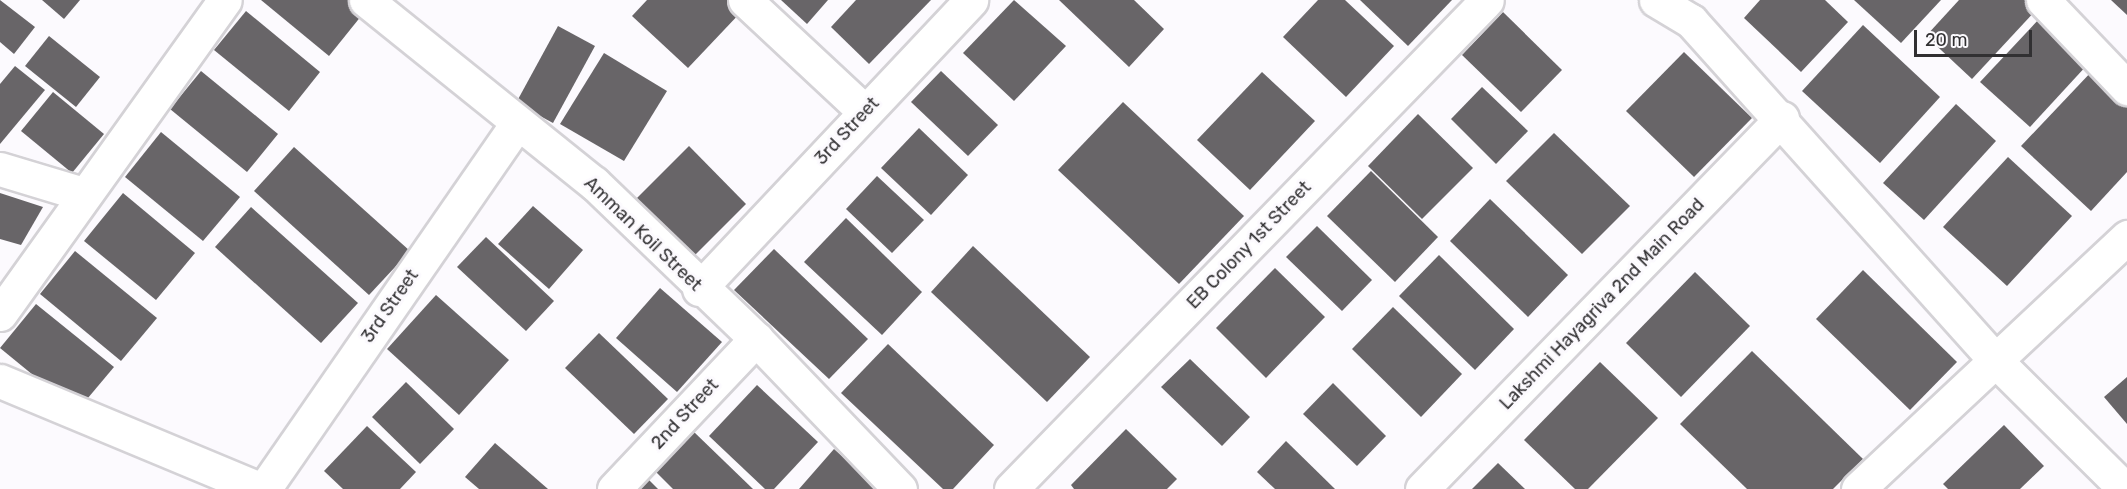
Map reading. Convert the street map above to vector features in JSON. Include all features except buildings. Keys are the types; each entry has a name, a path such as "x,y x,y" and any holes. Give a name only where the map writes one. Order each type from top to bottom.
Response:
{"street":[{"path":"0,314 83,194 225,0"},
{"name":"Amman Koil Street","path":"366,0 517,124 594,183 699,289 756,339 900,489"},
{"path":"746,0 865,112"},
{"name":"3rd Street","path":"699,289 971,0"},
{"name":"EB Colony 1st Street","path":"1011,489 1487,0"},
{"path":"1656,0 1700,10 1782,118 1994,359 2125,489"},
{"path":"2043,0 2127,88"},
{"name":"Lakshmi Hayagriva 2nd Main Road","path":"1422,489 1782,118"},
{"name":"3rd Street","path":"262,489 517,124"},
{"path":"0,169 83,194"},
{"path":"1858,489 1994,359 2127,237"},
{"name":"2nd Street","path":"614,489 756,339"},
{"path":"0,381 262,489"}]}
